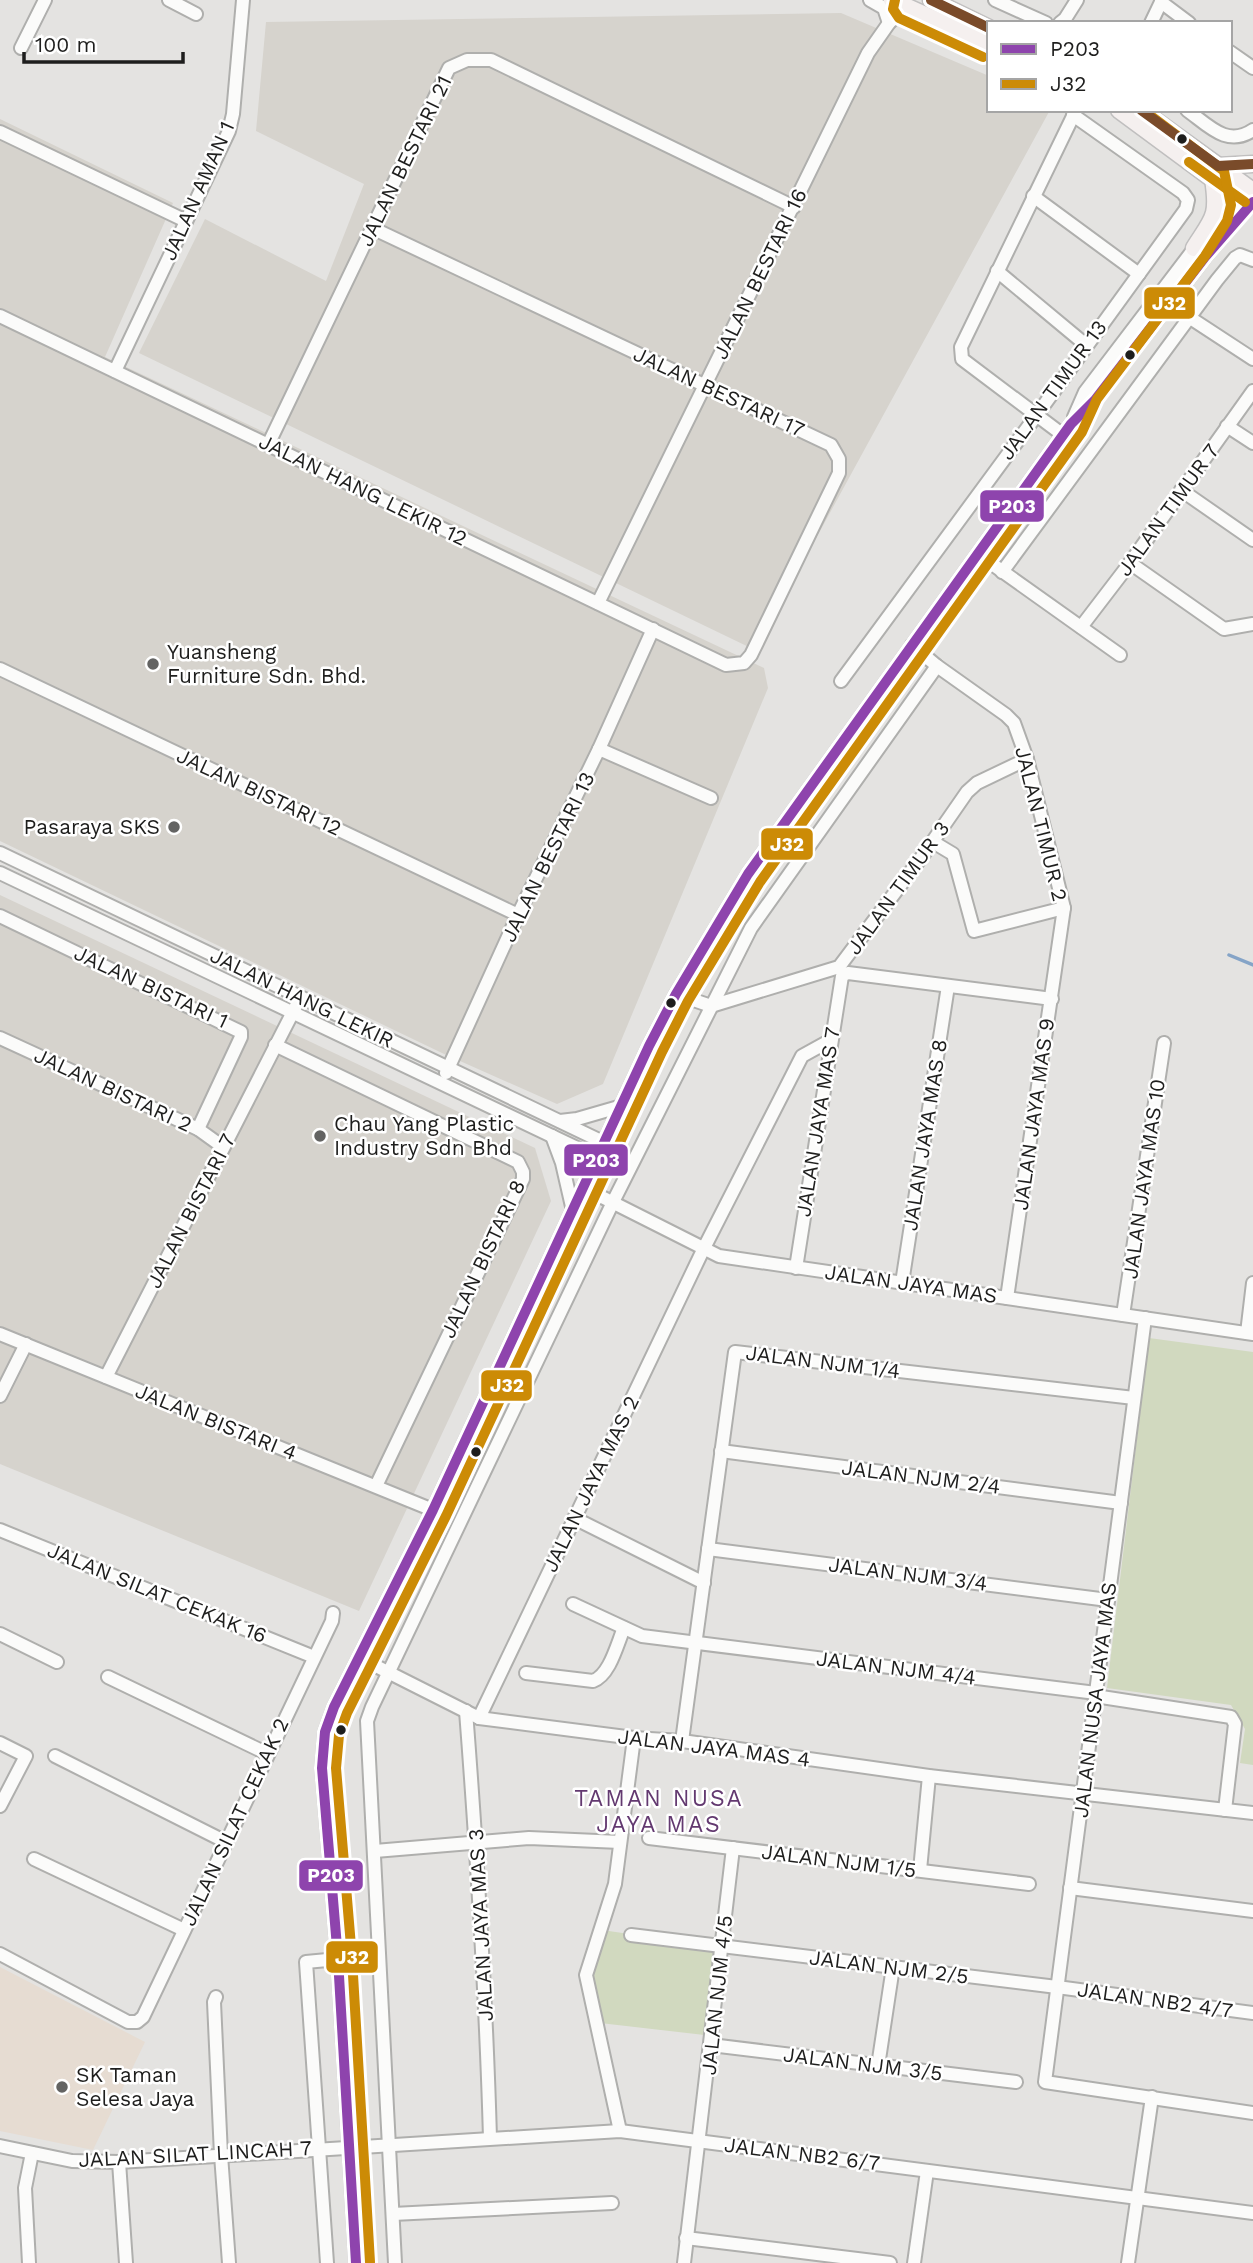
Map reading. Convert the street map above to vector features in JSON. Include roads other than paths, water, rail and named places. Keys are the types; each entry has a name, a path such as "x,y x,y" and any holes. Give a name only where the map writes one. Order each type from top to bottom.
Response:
{"main road":[{"path":"931,0 987,27"},
{"path":"903,2 987,43"},
{"path":"1122,112 1249,193"},
{"path":"1143,112 1216,172 1215,215 1194,248"},
{"path":"1216,172 1253,164"}],"street":[{"path":"21,48 45,0"},
{"path":"169,0 196,13"},
{"name":"JALAN AMAN 1","path":"114,371 229,131 233,114 243,0"},
{"path":"870,0 884,8 888,23"},
{"path":"995,0 1042,21"},
{"path":"1062,21 1077,0"},
{"path":"1152,21 1161,1 1186,21"},
{"path":"888,23 895,16 903,16 943,33 963,32"},
{"name":"JALAN BESTARI 16","path":"598,603 868,53 888,23"},
{"path":"1232,53 1253,68"},
{"name":"JALAN BESTARI 21","path":"268,445 449,68 467,60 491,60 794,206"},
{"path":"1190,112 1229,137 1238,137 1253,130"},
{"path":"1063,435 962,359 960,352 1075,113"},
{"name":"JALAN TIMUR 13","path":"841,681 1186,209 1188,200 1183,193 1075,113"},
{"path":"0,132 186,221"},
{"path":"1071,424 1085,392 1194,248 1249,193"},
{"path":"356,2263 338,1959 322,1768 325,1732 334,1707 433,1510 676,994 748,874 1071,424 1095,400 1169,304 1249,193"},
{"path":"1033,196 1139,274"},
{"name":"JALAN BESTARI 17","path":"372,228 831,445 839,459 839,473 751,655 744,663 726,665"},
{"path":"1002,572 1223,273 1235,258 1247,258"},
{"path":"997,271 1086,345"},
{"path":"1169,304 1253,359"},
{"name":"JALAN HANG LEKIR 12","path":"0,316 726,665"},
{"name":"JALAN TIMUR 7","path":"1081,627 1253,391"},
{"path":"1227,426 1253,443"},
{"path":"1181,490 1253,540"},
{"path":"978,554 1120,655"},
{"path":"1130,563 1224,629 1253,624"},
{"name":"JALAN BESTARI 13","path":"440,1083 653,629"},
{"name":"JALAN TIMUR 2","path":"912,645 1011,719 1027,759 1064,908 1062,929"},
{"path":"395,2263 367,1721 387,1671 613,1202 751,928 937,666"},
{"name":"JALAN BISTARI 12","path":"0,669 518,915"},
{"path":"599,749 711,798"},
{"name":"JALAN TIMUR 3","path":"711,1006 839,967 972,786 1027,759"},
{"path":"933,842 953,854 974,931 1064,908"},
{"name":"JALAN HANG LEKIR","path":"0,853 605,1143"},
{"name":"JALAN HANG LEKIR","path":"0,873 598,1158"},
{"name":"JALAN BISTARI 1","path":"0,916 241,1031 241,1037 198,1129"},
{"name":"JALAN JAYA MAS 9","path":"1007,1298 1062,929"},
{"name":"JALAN JAYA MAS 7","path":"796,1268 842,976 848,973 948,986"},
{"path":"948,986 1052,999"},
{"name":"JALAN JAYA MAS 8","path":"902,1283 948,986"},
{"path":"676,994 711,1006"},
{"name":"JALAN BISTARI 7","path":"106,1377 300,997"},
{"name":"JALAN BISTARI 2","path":"0,1038 198,1129 223,1147"},
{"name":"JALAN JAYA MAS 2","path":"479,1718 573,1518 802,1056 831,1040"},
{"name":"JALAN JAYA MAS 10","path":"1123,1315 1164,1043"},
{"name":"JALAN BISTARI 8","path":"275,1045 517,1161 523,1172 523,1179 376,1486"},
{"path":"559,1121 577,1119 622,1106"},
{"path":"552,1136 562,1163 573,1212"},
{"name":"JALAN JAYA MAS","path":"584,1188 719,1256 1250,1334"},
{"path":"1250,1334 1253,1283"},
{"name":"JALAN NUSA JAYA MAS","path":"1145,1318 1045,2082 1152,2097"},
{"name":"JALAN BISTARI 4","path":"0,1334 433,1510"},
{"path":"0,1396 26,1344"},
{"name":"JALAN NJM 1/4","path":"682,1741 735,1352 1135,1398"},
{"name":"JALAN NJM 2/4","path":"722,1451 1121,1503"},
{"path":"573,1518 704,1583"},
{"name":"JALAN SILAT CEKAK 16","path":"0,1530 314,1657"},
{"name":"JALAN NJM 3/4","path":"708,1549 1108,1600"},
{"name":"JALAN NJM 4/4","path":"573,1604 642,1636 1096,1695 1231,1717 1235,1724 1225,1810"},
{"name":"JALAN SILAT CEKAK 2","path":"0,1954 128,2022 136,2022 143,2017 332,1622 333,1613"},
{"path":"526,1673 593,1681 599,1679 605,1672 624,1628"},
{"path":"0,1634 57,1662"},
{"name":"JALAN JAYA MAS 4","path":"360,1658 479,1718 634,1738 682,1741 929,1776 1253,1813"},
{"path":"108,1678 268,1754"},
{"name":"JALAN JAYA MAS 3","path":"466,1711 487,2032 490,2138"},
{"path":"620,2131 586,1975 615,1884 634,1738"},
{"path":"0,1743 26,1756 0,1806"},
{"path":"55,1756 226,1842"},
{"path":"920,1870 929,1776"},
{"name":"JALAN NJM 1/5","path":"649,1838 1029,1884"},
{"path":"375,1851 529,1839 620,1842"},
{"name":"JALAN NJM 4/5","path":"684,2263 733,1848"},
{"path":"34,1859 184,1930"},
{"path":"1070,1888 1253,1911"},
{"name":"JALAN NJM 2/5","path":"631,1935 1057,1987"},
{"path":"327,2263 306,1962 338,1959"},
{"path":"878,2066 893,1967"},
{"name":"JALAN NB2 4/7","path":"1057,1987 1253,2013"},
{"path":"216,1997 214,2002 221,2155 229,2263"},
{"name":"JALAN NJM 3/5","path":"710,2045 1016,2082"},
{"path":"1128,2263 1152,2097 1253,2113"},
{"name":"JALAN NB2 6/7","path":"350,2146 620,2131 1253,2213"},
{"name":"JALAN SILAT LINCAH 7","path":"0,2146 72,2161 119,2162 350,2146"},
{"path":"29,2263 25,2188 32,2153"},
{"path":"119,2162 127,2263"},
{"path":"914,2263 927,2171"},
{"path":"393,2214 612,2203"},
{"path":"686,2238 890,2263"}],"waterway":[{"path":"1229,955 1253,965"}],"place":[{"name":"Yuansheng Furniture Sdn. Bhd.","path":"153,664"},
{"name":"Pasaraya SKS","path":"174,827"},
{"name":"Chau Yang Plastic Industry Sdn Bhd","path":"320,1136"},
{"name":"SK Taman Selesa Jaya","path":"62,2087"}],"district":[{"name":"TAMAN NUSA JAYA MAS","path":"659,1811"}]}
